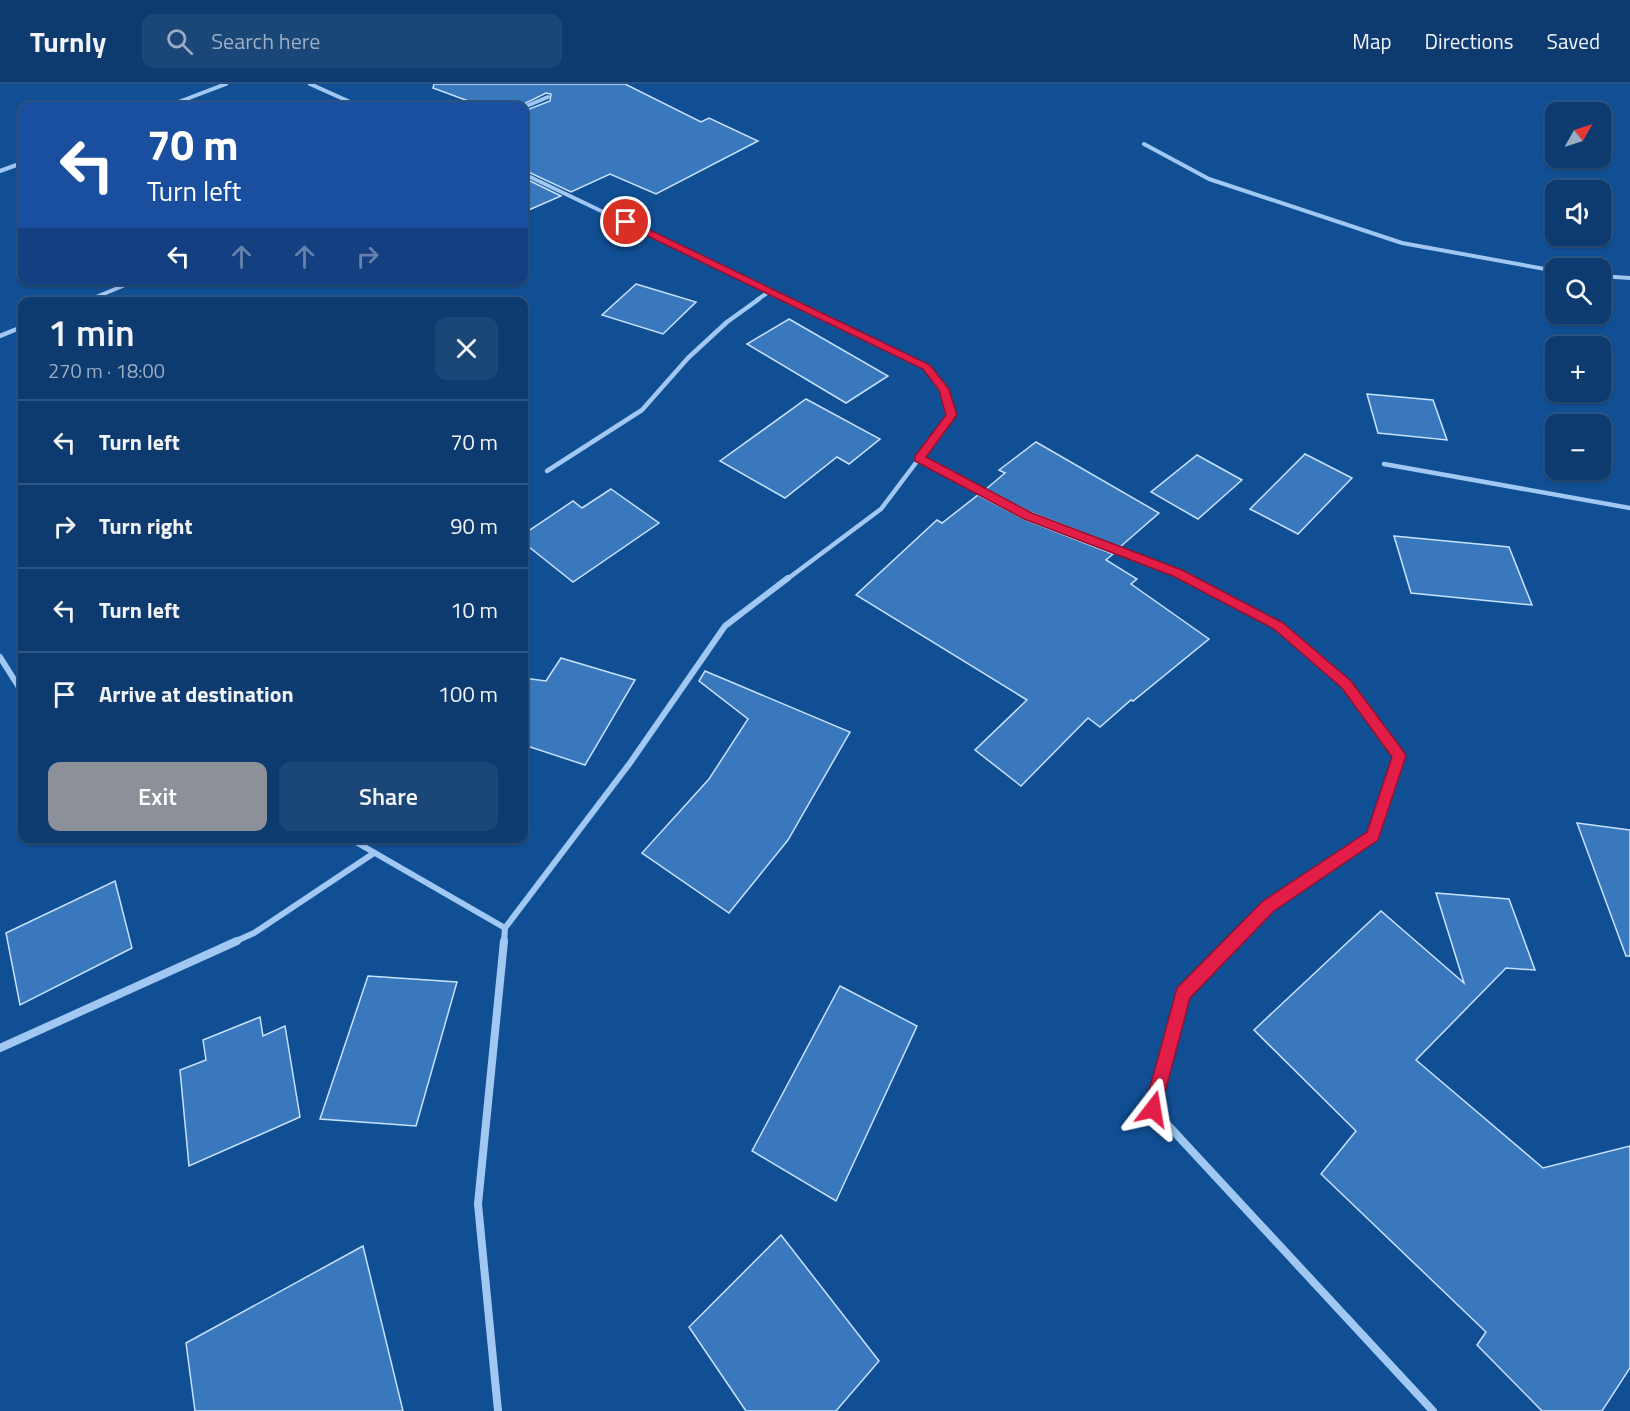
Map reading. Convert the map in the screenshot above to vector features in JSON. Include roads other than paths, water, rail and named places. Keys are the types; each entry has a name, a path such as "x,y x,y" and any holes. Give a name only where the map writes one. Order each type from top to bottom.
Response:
{"street":[{"path":"179,102 226,84"},
{"path":"310,84 351,102"},
{"path":"528,105 549,97"},
{"path":"1144,144 1209,179 1392,240 1545,269"},
{"path":"0,171 18,164"},
{"path":"498,1411 478,1204 506,928 630,763 725,626 881,509 952,415 944,389 926,367 528,176"},
{"path":"1611,277 1630,278"},
{"path":"97,297 125,285"},
{"path":"547,471 642,410 688,358 727,322 770,291"},
{"path":"0,336 18,329"},
{"path":"919,459 1028,516 1178,573 1279,626 1346,684 1399,756 1373,836 1269,906 1183,994 1153,1109 1433,1411"},
{"path":"1384,464 1630,508"},
{"path":"0,657 18,686"},
{"path":"357,843 506,928"},
{"path":"0,1048 254,933 374,853"}]}
